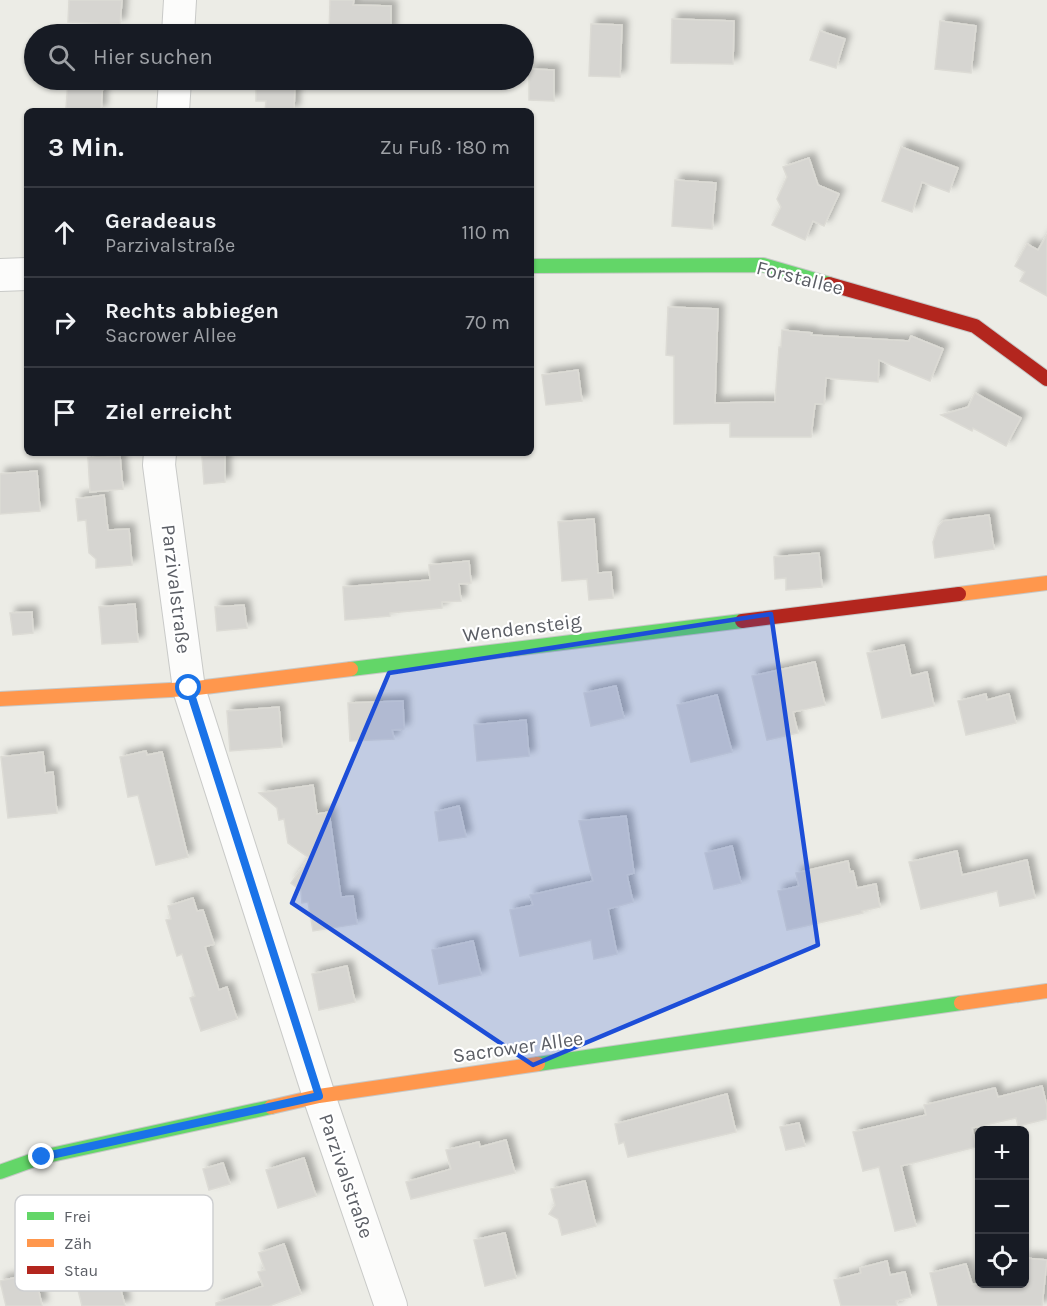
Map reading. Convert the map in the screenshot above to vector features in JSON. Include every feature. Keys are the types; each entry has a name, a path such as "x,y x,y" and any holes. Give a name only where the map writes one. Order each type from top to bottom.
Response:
{"street":[{"path":"179,24 180,0"},
{"path":"173,108 174,90"},
{"name":"Forstallee","path":"534,266 763,265 975,326 1047,379"},
{"path":"0,275 24,274"},
{"name":"Parzivalstraße","path":"160,456 159,465 189,688 319,1096 391,1306"},
{"name":"Wendensteig","path":"0,699 189,688 1047,583"},
{"name":"Sacrower Allee","path":"0,1172 42,1157 319,1096 1047,991"}],"highlighted area":[{"path":"771,614 818,945 533,1065 292,903 389,673"}],"building":[{"path":"69,0 122,0 120,24 68,22"},
{"path":"330,0 354,0 353,5 391,6 391,24 329,24"},
{"path":"672,19 734,21 733,64 671,63"},
{"path":"940,21 976,26 971,73 935,69"},
{"path":"591,24 622,25 620,77 589,76"},
{"path":"820,31 845,39 836,68 810,60"},
{"path":"534,69 554,70 554,101 529,100 529,90 534,90"},
{"path":"67,90 102,90 101,108 66,108"},
{"path":"256,90 295,90 294,108 265,108 266,101 256,101"},
{"path":"901,147 958,168 949,192 922,182 912,212 882,201"},
{"path":"809,158 818,185 839,194 824,226 813,221 805,240 772,225 781,207 777,199 787,177 783,167"},
{"path":"675,180 716,183 712,229 672,226"},
{"path":"1047,235 1047,296 1020,281 1025,272 1015,266 1027,244 1038,250"},
{"path":"668,307 718,309 715,403 775,402 782,330 812,333 811,335 909,341 911,336 943,349 930,381 879,360 878,382 826,378 824,404 815,404 811,437 730,437 730,423 674,424 674,356 666,355"},
{"path":"578,370 582,401 546,405 542,375"},
{"path":"975,393 1021,418 1006,446 973,428 972,431 941,415 968,407"},
{"path":"120,456 123,489 90,492 88,458"},
{"path":"225,456 225,482 204,484 202,457"},
{"path":"37,471 40,511 0,514 0,474"},
{"path":"104,495 108,530 129,529 132,565 96,568 96,559 89,553 86,520 78,521 76,499"},
{"path":"989,515 994,549 935,558 933,542 938,527 943,521"},
{"path":"594,519 598,573 611,572 613,598 589,600 587,579 562,581 558,522"},
{"path":"819,553 822,587 786,590 786,578 775,579 774,557"},
{"path":"469,561 471,583 459,584 461,601 442,602 442,608 345,620 343,587 430,580 429,565"},
{"path":"135,604 138,642 102,644 99,607"},
{"path":"244,605 247,628 217,631 215,607"},
{"path":"32,612 33,633 13,635 10,613"},
{"path":"904,645 911,676 927,672 934,706 882,718 867,653"},
{"path":"815,662 825,705 793,712 798,733 767,740 752,676"},
{"path":"616,686 624,718 591,726 584,693"},
{"path":"986,694 987,700 1009,694 1016,723 966,735 958,701"},
{"path":"717,695 732,752 691,762 677,705"},
{"path":"403,701 404,729 392,730 394,739 350,741 348,703"},
{"path":"279,707 282,747 230,751 227,711"},
{"path":"526,720 529,756 477,761 474,725"},
{"path":"146,751 147,755 162,752 188,857 156,865 138,795 128,797 120,757"},
{"path":"43,752 45,773 53,772 57,813 8,818 1,757"},
{"path":"313,785 317,814 329,812 341,897 353,896 357,924 313,931 308,902 302,903 301,891 291,883 309,858 288,843 284,819 279,820 277,808 259,793"},
{"path":"459,806 466,837 439,841 435,812"},
{"path":"626,816 634,873 627,875 633,902 608,909 617,954 594,959 591,940 520,956 510,910 533,905 530,895 593,881 579,821"},
{"path":"732,846 741,883 714,889 705,853"},
{"path":"957,851 962,875 1027,860 1035,898 1000,906 997,891 921,909 909,862"},
{"path":"848,861 857,888 876,884 880,907 787,930 778,891 799,886 796,873"},
{"path":"193,898 197,911 203,910 214,944 205,947 219,990 227,987 237,1019 201,1031 190,998 195,996 182,954 177,956 166,920 171,919 168,906"},
{"path":"473,941 481,975 439,984 432,950"},
{"path":"347,966 355,1002 319,1010 312,974"},
{"path":"1042,1086 1047,1106 1047,1119 1018,1126 1016,1118 975,1126 972,1128 975,1147 901,1166 916,1226 895,1231 879,1167 863,1171 853,1132 926,1115 924,1105 995,1088 998,1097"},
{"path":"727,1094 736,1132 628,1157 624,1142 619,1144 615,1124"},
{"path":"799,1123 805,1146 786,1150 780,1127"},
{"path":"506,1140 515,1173 411,1199 406,1182 451,1169 446,1150 479,1142 480,1147"},
{"path":"304,1158 316,1196 278,1208 266,1170"},
{"path":"223,1163 230,1184 209,1190 203,1169"},
{"path":"585,1181 596,1226 562,1235 558,1219 549,1214 555,1205 551,1189"},
{"path":"505,1233 516,1278 485,1286 474,1240"},
{"path":"284,1244 301,1294 269,1306 216,1306 216,1303 263,1286 258,1272 265,1270 259,1253"},
{"path":"1029,1258 1047,1260 1042,1306 938,1306 930,1273 966,1264 972,1284 975,1284 975,1288 1029,1288"},
{"path":"887,1261 890,1275 905,1272 911,1297 896,1301 897,1306 841,1306 834,1280 861,1273 860,1268"},
{"path":"15,1278 15,1291 39,1291 42,1306 6,1306 0,1281"},
{"path":"78,1291 121,1291 125,1306 82,1306"}],"traffic: fast":[{"path":"534,266 763,265 829,284"},
{"path":"351,669 742,621"},
{"path":"538,1064 961,1003"},
{"path":"0,1172 42,1157 271,1107"}],"traffic: slow":[{"path":"959,594 1047,583"},
{"path":"0,699 189,689 351,669"},
{"path":"961,1003 1047,991"},
{"path":"271,1107 319,1096 538,1064"}],"traffic: jam":[{"path":"829,284 975,326 1047,379"},
{"path":"742,621 959,594"}],"route":[{"path":"42,1157 319,1096 189,688"}]}
